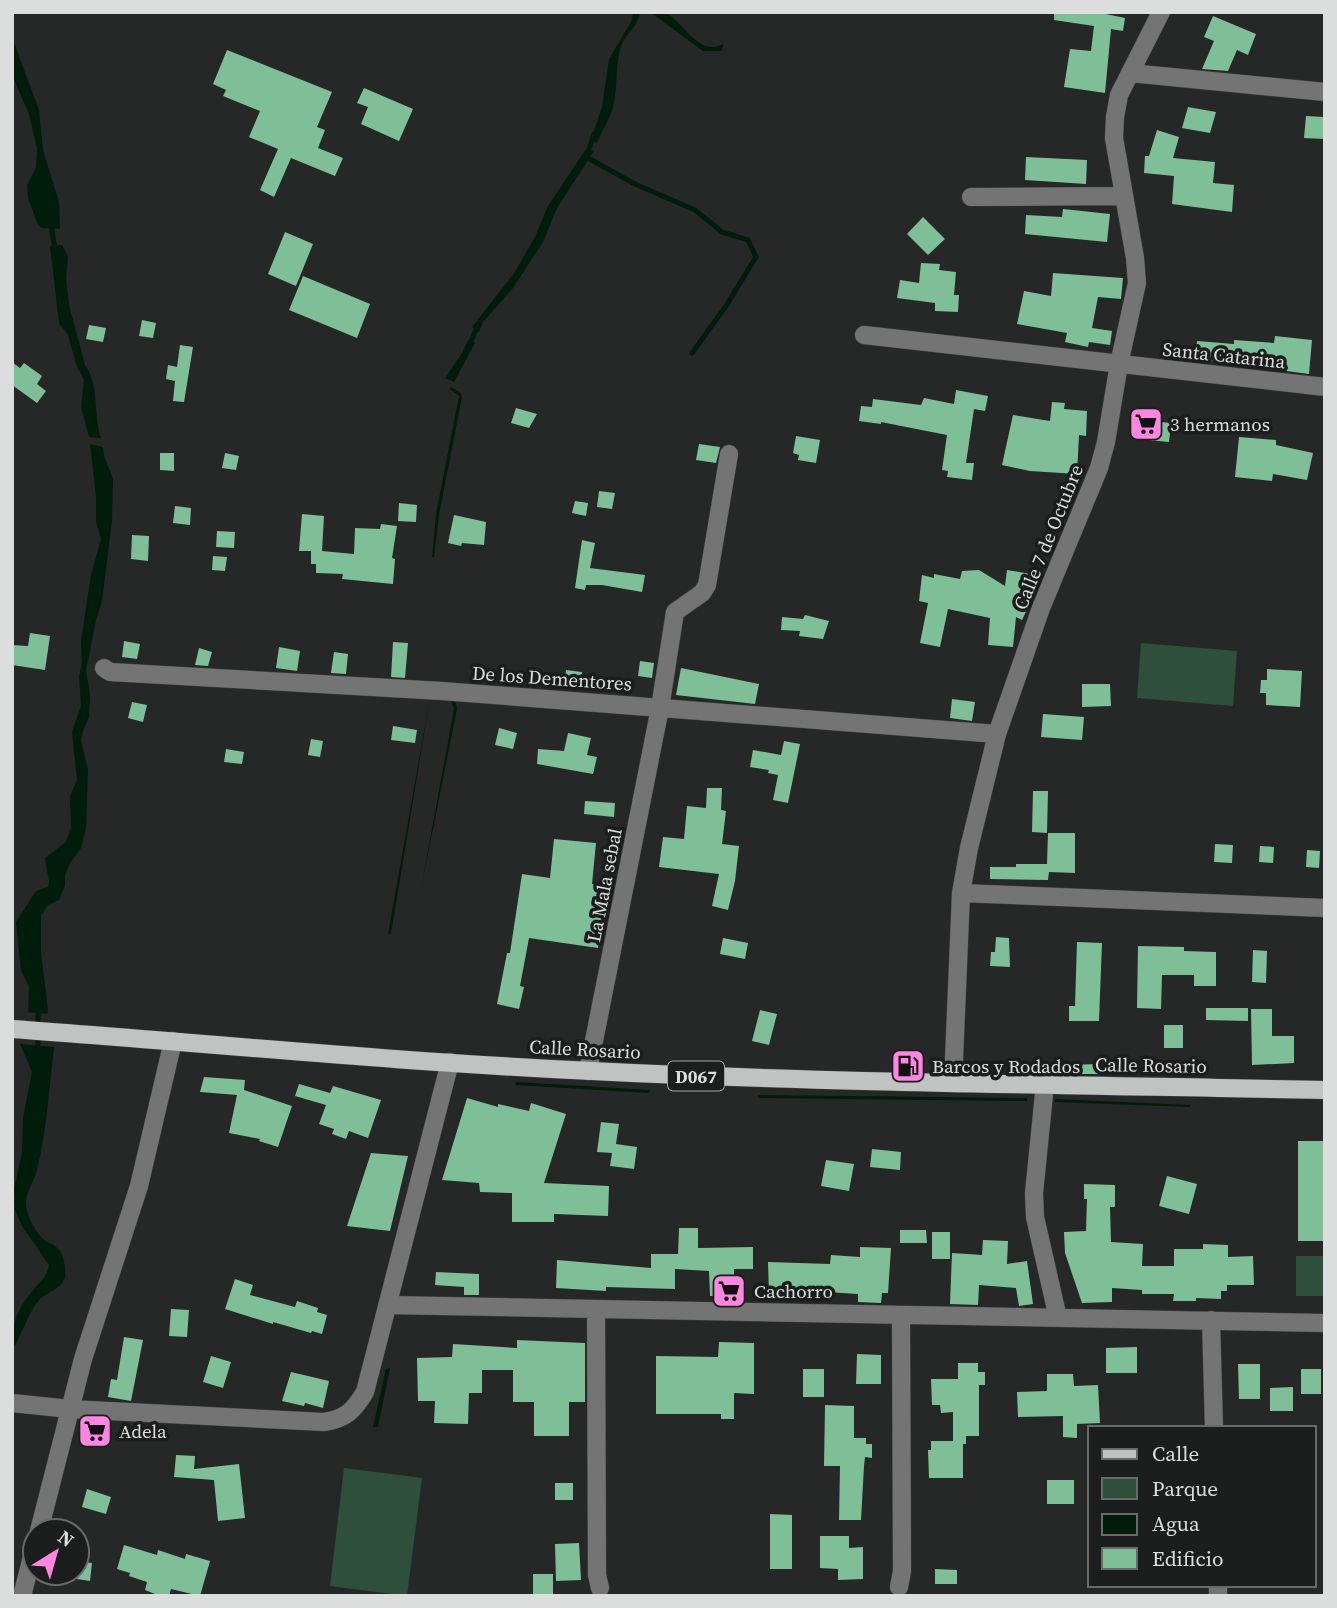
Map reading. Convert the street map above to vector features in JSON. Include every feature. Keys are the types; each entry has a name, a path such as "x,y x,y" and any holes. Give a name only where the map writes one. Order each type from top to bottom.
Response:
{"main road":[{"name":"Calle Rosario","path":"16,1029 372,1058 588,1071 953,1083 1325,1090"}],"street":[{"name":"Calle 7 de Octubre","path":"953,1083 961,893 969,848 997,734 1046,596 1099,468 1106,442 1119,364 1137,283 1114,138 1119,95 1161,12"},
{"path":"1130,73 1325,92"},
{"path":"971,197 1124,195"},
{"name":"Santa Catarina","path":"864,335 1325,387"},
{"name":"La Mala sebal","path":"588,1071 660,708 675,612 702,593 710,576 729,454"},
{"name":"De los Dementores","path":"104,668 110,672 442,691 997,734"},
{"path":"961,893 1325,908"},
{"path":"43,1517 95,1321 139,1186 173,1041"},
{"path":"12,1403 70,1409 324,1422 345,1417 355,1409 365,1392 450,1062"},
{"path":"1045,1084 1034,1193 1035,1217 1058,1318"},
{"path":"387,1305 1325,1322"},
{"path":"596,1309 597,1575 600,1588"},
{"path":"899,1587 902,1571 901,1315"},
{"path":"1211,1320 1214,1426"}],"green space":[{"path":"1141,643 1237,651 1233,706 1137,698"},
{"path":"1296,1256 1325,1256 1325,1296 1296,1296"},
{"path":"344,1468 422,1478 407,1596 330,1586"}],"water":[{"path":"633,12 640,12 637,22 621,46 613,107 597,143 591,140 602,107 609,59 631,22"},
{"path":"650,12 670,16 705,46 723,44 722,51 703,51"},
{"path":"12,37 39,110 43,150 59,202 60,229 42,228 38,225 28,198 27,185 36,168 37,149 29,114 12,75"},
{"path":"586,149 594,151 557,208 543,242 513,288 483,322 479,332 472,327 515,272 535,237 548,206"},
{"path":"62,245 68,256 66,278 69,305 85,365 93,382 101,438 89,437 81,407 84,379 77,367 68,335 59,323 50,246"},
{"path":"468,340 475,343 454,382 445,378 462,353"},
{"path":"451,387 461,393 462,397 432,557 436,514 459,396"},
{"path":"90,444 103,447 113,479 112,521 102,601 86,671 90,694 89,717 81,741 88,769 86,828 81,848 65,875 65,886 59,900 48,905 41,915 41,952 48,1011 46,1019 28,1017 29,986 21,971 16,922 36,891 48,887 45,858 66,842 71,827 70,796 77,780 72,732 81,706 81,641 91,575 101,539 96,522"},
{"path":"430,698 391,934 388,934"},
{"path":"451,699 456,703 457,709 421,889 454,709"},
{"path":"20,1044 54,1047 43,1140 26,1205 37,1232 59,1249 65,1274 62,1284 37,1303 12,1350 18,1313 44,1277 49,1265 22,1226 15,1210 14,1189 22,1153 23,1118 32,1072"},
{"path":"516,1082 650,1090 649,1093 515,1085"},
{"path":"758,1095 1027,1098 1027,1101 758,1098"},
{"path":"1055,1099 1190,1105 1190,1107 1055,1102"},
{"path":"390,1368 378,1427 373,1427 386,1369"}],"pier":[{"path":"25,1012 50,1014 49,1020 46,1023 27,1020"}],"building":[{"path":"1054,12 1096,12 1125,18 1123,31 1111,29 1105,93 1064,87 1070,49 1091,51 1094,26 1054,20"},
{"path":"1213,16 1256,34 1248,55 1237,50 1228,71 1202,69 1214,41 1204,37"},
{"path":"227,50 332,92 317,127 325,130 318,148 343,158 335,176 291,158 274,197 260,190 278,149 249,137 260,111 223,96 226,90 213,84"},
{"path":"364,88 413,109 399,141 361,124 368,107 357,103"},
{"path":"1188,107 1216,112 1210,133 1182,128"},
{"path":"1306,116 1325,117 1325,139 1304,138"},
{"path":"1157,130 1179,137 1173,158 1215,162 1213,183 1234,185 1232,212 1172,204 1174,176 1144,173 1145,156 1149,156"},
{"path":"1026,157 1087,160 1086,184 1025,180"},
{"path":"1063,209 1110,214 1107,242 1025,234 1026,215 1062,217"},
{"path":"923,217 945,239 928,255 907,234"},
{"path":"285,232 313,244 296,286 268,274"},
{"path":"921,263 940,264 939,270 956,272 954,295 959,295 958,312 935,311 935,303 897,298 900,280 919,283"},
{"path":"1053,273 1123,278 1121,299 1098,297 1092,328 1112,331 1110,345 1089,342 1088,347 1065,342 1067,333 1017,324 1024,291 1051,296"},
{"path":"303,276 370,304 357,338 289,310"},
{"path":"142,320 156,323 153,338 139,336"},
{"path":"89,325 106,328 103,342 86,339"},
{"path":"1275,336 1312,340 1309,374 1195,359 1197,341 1274,343"},
{"path":"180,345 193,347 184,402 173,401 175,381 166,379 168,365 177,367"},
{"path":"12,362 20,368 24,363 42,376 37,384 46,391 37,403 12,385"},
{"path":"956,390 988,396 985,411 974,409 966,463 974,463 972,480 947,477 948,471 942,470 947,435 881,422 859,421 861,406 872,407 873,399 921,405 924,398 954,404"},
{"path":"1052,402 1065,403 1064,409 1087,411 1086,436 1079,435 1077,474 1030,471 1002,465 1013,415 1050,421"},
{"path":"516,408 537,414 529,428 511,423"},
{"path":"1150,421 1171,423 1169,442 1148,440"},
{"path":"796,436 820,440 816,463 798,460 799,455 793,453"},
{"path":"1239,437 1276,440 1276,445 1313,453 1307,480 1273,474 1272,481 1235,477"},
{"path":"699,444 720,447 716,463 696,460"},
{"path":"160,453 174,453 174,471 160,470"},
{"path":"225,453 239,456 236,470 222,468"},
{"path":"599,491 615,493 612,509 597,507"},
{"path":"575,501 588,503 586,516 572,513"},
{"path":"399,503 417,505 416,522 398,521"},
{"path":"175,506 191,508 190,525 173,523"},
{"path":"302,514 324,516 322,551 354,554 355,528 380,529 381,524 397,526 392,558 395,559 393,584 342,579 343,574 316,573 316,564 311,564 311,551 299,551"},
{"path":"454,515 486,522 484,545 462,543 461,546 448,543"},
{"path":"217,531 235,532 234,548 216,547"},
{"path":"132,535 149,536 148,561 131,559"},
{"path":"582,540 595,543 590,568 645,575 642,592 602,585 586,585 585,590 575,588"},
{"path":"213,556 227,557 225,571 212,570"},
{"path":"979,570 1005,586 1007,570 1031,574 1028,592 1034,595 1022,620 1016,617 1013,647 988,645 990,618 948,609 940,647 920,643 928,603 919,601 922,575 934,578 934,574 960,579 962,571"},
{"path":"805,615 829,621 823,639 799,636 800,631 781,630 782,617 803,619"},
{"path":"30,633 50,636 45,670 12,665 12,645 28,646"},
{"path":"124,641 140,644 137,659 122,657"},
{"path":"393,642 408,643 405,678 391,677"},
{"path":"279,647 300,651 297,671 276,668"},
{"path":"199,648 212,652 208,666 195,665"},
{"path":"334,652 348,654 346,674 331,673"},
{"path":"640,661 654,663 652,678 638,676"},
{"path":"681,668 759,684 755,704 676,695"},
{"path":"1267,669 1302,671 1300,707 1266,705 1266,693 1260,693 1261,680 1267,680"},
{"path":"566,670 582,672 580,690 564,688"},
{"path":"1082,684 1110,684 1111,706 1082,707"},
{"path":"952,699 975,702 972,721 950,718"},
{"path":"132,702 147,705 143,722 128,718"},
{"path":"1043,714 1084,717 1082,740 1041,737"},
{"path":"393,726 417,730 415,743 391,740"},
{"path":"499,728 517,733 513,749 495,745"},
{"path":"568,733 591,738 587,755 597,757 593,774 537,764 538,749 564,751"},
{"path":"311,739 323,741 320,757 308,755"},
{"path":"784,741 800,744 788,803 773,800 778,775 768,773 769,770 750,767 753,750 781,755"},
{"path":"226,749 244,752 242,764 224,762"},
{"path":"707,788 722,788 721,810 726,811 722,844 739,846 728,910 712,906 719,874 659,867 663,837 684,839 687,806 706,808"},
{"path":"1033,791 1048,791 1047,833 1032,832"},
{"path":"585,801 615,803 614,817 584,814"},
{"path":"1048,833 1075,833 1075,873 1049,872 1048,880 990,879 990,867 1047,864"},
{"path":"554,839 596,843 592,884 607,886 598,948 529,938 520,986 524,987 519,1009 497,1004 507,953 510,953 522,874 550,878"},
{"path":"1215,844 1233,845 1232,863 1214,862"},
{"path":"1260,846 1274,847 1273,863 1259,862"},
{"path":"1307,850 1320,851 1319,868 1306,867"},
{"path":"996,937 1009,938 1010,967 990,966"},
{"path":"723,938 748,943 745,959 720,954"},
{"path":"1077,942 1102,943 1099,1021 1069,1021 1069,1006 1075,1006"},
{"path":"1138,946 1184,947 1184,951 1216,952 1216,986 1194,986 1194,975 1162,975 1161,1009 1137,1008"},
{"path":"1253,950 1267,951 1266,983 1252,982"},
{"path":"1206,1008 1248,1008 1248,1021 1206,1020"},
{"path":"1251,1009 1272,1009 1272,1036 1294,1036 1294,1063 1252,1065"},
{"path":"760,1010 777,1014 769,1045 752,1041"},
{"path":"1164,1025 1183,1025 1183,1048 1164,1048"},
{"path":"1099,1064 1099,1074 1070,1074 1069,1065"},
{"path":"204,1077 245,1080 244,1090 292,1106 278,1147 259,1141 260,1139 229,1133 237,1095 200,1092"},
{"path":"299,1084 330,1093 333,1086 381,1100 368,1138 349,1131 346,1139 332,1134 334,1129 319,1124 326,1105 295,1096"},
{"path":"467,1098 498,1107 498,1104 529,1111 531,1103 566,1114 544,1183 609,1186 608,1216 554,1214 554,1222 512,1222 512,1193 480,1192 479,1183 442,1180"},
{"path":"601,1122 619,1124 616,1144 637,1147 634,1169 610,1166 612,1153 597,1152"},
{"path":"1298,1141 1325,1141 1325,1241 1298,1241"},
{"path":"872,1149 901,1152 900,1170 870,1167"},
{"path":"371,1153 408,1156 390,1231 347,1226"},
{"path":"826,1160 854,1164 849,1191 821,1186"},
{"path":"1167,1176 1197,1184 1189,1214 1159,1206"},
{"path":"1084,1184 1115,1185 1115,1207 1110,1207 1111,1242 1143,1244 1142,1266 1174,1266 1174,1249 1203,1249 1203,1244 1228,1245 1228,1257 1253,1256 1254,1285 1227,1285 1227,1291 1221,1291 1221,1299 1196,1298 1196,1301 1173,1301 1174,1294 1142,1294 1142,1290 1112,1288 1112,1302 1082,1303 1065,1253 1064,1232 1086,1231 1087,1199 1084,1199"},
{"path":"679,1228 698,1228 698,1248 753,1247 753,1269 734,1269 734,1296 710,1296 709,1271 675,1269 675,1289 606,1287 606,1291 556,1288 557,1260 651,1268 651,1254 678,1254"},
{"path":"900,1230 926,1230 927,1243 900,1243"},
{"path":"932,1232 950,1232 950,1259 932,1259"},
{"path":"983,1240 1008,1241 1007,1264 1027,1261 1033,1304 1019,1306 1016,1288 979,1285 978,1305 950,1304 952,1253 982,1255"},
{"path":"860,1247 891,1248 888,1293 882,1293 881,1303 858,1302 858,1294 827,1292 827,1297 769,1293 768,1262 830,1264 831,1255 860,1257"},
{"path":"436,1272 479,1274 479,1295 464,1295 464,1287 435,1285"},
{"path":"235,1279 253,1285 250,1295 295,1307 297,1301 318,1308 317,1312 327,1315 322,1334 273,1324 225,1309"},
{"path":"171,1309 189,1310 187,1337 169,1336"},
{"path":"124,1337 143,1340 131,1401 108,1397 111,1379 117,1380"},
{"path":"517,1340 585,1343 585,1402 569,1402 569,1436 534,1436 534,1402 513,1402 513,1370 482,1370 482,1393 469,1393 468,1424 434,1423 435,1401 418,1401 417,1358 452,1357 453,1344 517,1348"},
{"path":"719,1342 754,1343 754,1394 734,1393 734,1419 721,1419 721,1414 656,1414 656,1356 718,1357"},
{"path":"1137,1347 1137,1373 1106,1373 1106,1348"},
{"path":"857,1354 881,1355 881,1384 856,1384"},
{"path":"211,1356 231,1362 223,1388 203,1382"},
{"path":"958,1363 978,1363 978,1372 985,1372 985,1385 979,1385 979,1436 966,1436 966,1444 963,1444 963,1478 929,1478 928,1450 931,1450 931,1441 953,1441 953,1412 941,1413 940,1405 932,1405 931,1379 958,1379"},
{"path":"1238,1364 1260,1364 1260,1399 1239,1399"},
{"path":"803,1369 824,1369 824,1397 803,1397"},
{"path":"1301,1369 1321,1369 1321,1394 1301,1394"},
{"path":"291,1372 329,1381 323,1408 282,1401"},
{"path":"1047,1374 1073,1374 1074,1386 1098,1385 1100,1423 1077,1424 1077,1438 1063,1437 1063,1416 1018,1417 1017,1392 1047,1391"},
{"path":"1293,1387 1293,1411 1270,1411 1270,1388"},
{"path":"825,1405 854,1406 854,1438 866,1438 866,1444 872,1444 872,1458 865,1457 861,1520 839,1520 840,1466 824,1466"},
{"path":"176,1455 195,1456 194,1469 239,1464 245,1518 218,1521 214,1480 174,1477"},
{"path":"1047,1480 1074,1480 1074,1504 1047,1504"},
{"path":"555,1483 573,1483 573,1500 555,1500"},
{"path":"87,1489 111,1497 106,1514 82,1507"},
{"path":"770,1514 792,1515 792,1569 770,1569"},
{"path":"820,1536 849,1536 849,1548 863,1547 863,1579 838,1580 838,1569 820,1568"},
{"path":"579,1543 581,1580 556,1581 555,1544"},
{"path":"124,1545 157,1555 158,1550 185,1559 186,1554 210,1561 200,1596 171,1589 169,1596 160,1596 145,1590 147,1582 117,1569"},
{"path":"935,1569 957,1570 957,1584 935,1584"},
{"path":"533,1574 553,1574 553,1595 533,1595"}],"waterway":[{"path":"587,155 594,134"},
{"path":"586,157 635,184 695,210 722,232 748,240 756,257 726,306 692,353"},
{"path":"51,225 55,249"},
{"path":"469,347 478,324"},
{"path":"38,1013 38,1052"}],"place":[{"name":"3 hermanos","path":"1146,424"},
{"name":"Barcos y Rodados","path":"908,1066"},
{"name":"Cachorro","path":"729,1291"},
{"name":"Adela","path":"95,1431"}]}
